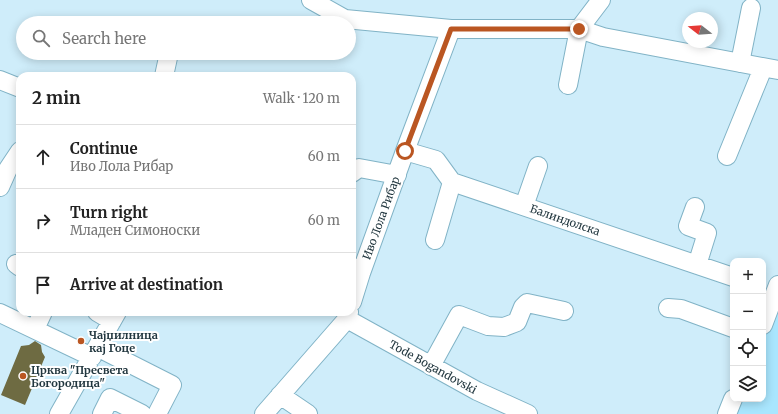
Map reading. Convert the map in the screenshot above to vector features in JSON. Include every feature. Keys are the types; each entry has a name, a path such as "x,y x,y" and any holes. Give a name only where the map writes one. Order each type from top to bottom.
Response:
{"street":[{"path":"311,0 340,16"},
{"path":"568,85 579,29 601,0"},
{"path":"740,63 751,8"},
{"path":"356,20 451,29 579,29 603,37 770,69 727,156"},
{"name":"Иво Лола Рибар","path":"357,270 397,176 451,29"},
{"path":"165,72 167,60"},
{"path":"0,80 16,86"},
{"path":"405,151 436,160 452,182 435,240"},
{"path":"0,187 8,169 16,157"},
{"path":"524,206 538,166"},
{"path":"356,170 359,168 397,176"},
{"name":"Балиндолска","path":"452,182 730,276"},
{"path":"694,207 688,226 707,233 697,265"},
{"path":"766,313 772,288"},
{"path":"431,366 459,315 488,326 504,327 517,322 523,307 527,303 564,311"},
{"path":"668,308 681,309 730,327"},
{"path":"0,313 35,329 172,385 157,414"},
{"path":"35,329 41,316"},
{"path":"59,414 94,352 109,316"},
{"path":"264,414 345,316"},
{"name":"Tode Bogandovski","path":"356,316 431,366 477,391 528,414"},
{"path":"280,395 308,414"},
{"path":"102,414 110,398 142,414"},
{"path":"727,414 732,402"}],"shaded area":[{"path":"778,285 778,414 727,414 732,402 766,402 766,317"}],"building":[{"name":"Црква \"Пресвета Богородица\"","path":"35,341 41,345 42,352 45,357 25,405 1,395 21,346 29,345"}],"place":[{"name":"Чајџилница кај Гоце","path":"81,341"},
{"name":"Црква \"Пресвета Богородица\"","path":"23,376"}],"route":[{"path":"405,151 451,29 579,29"}]}
